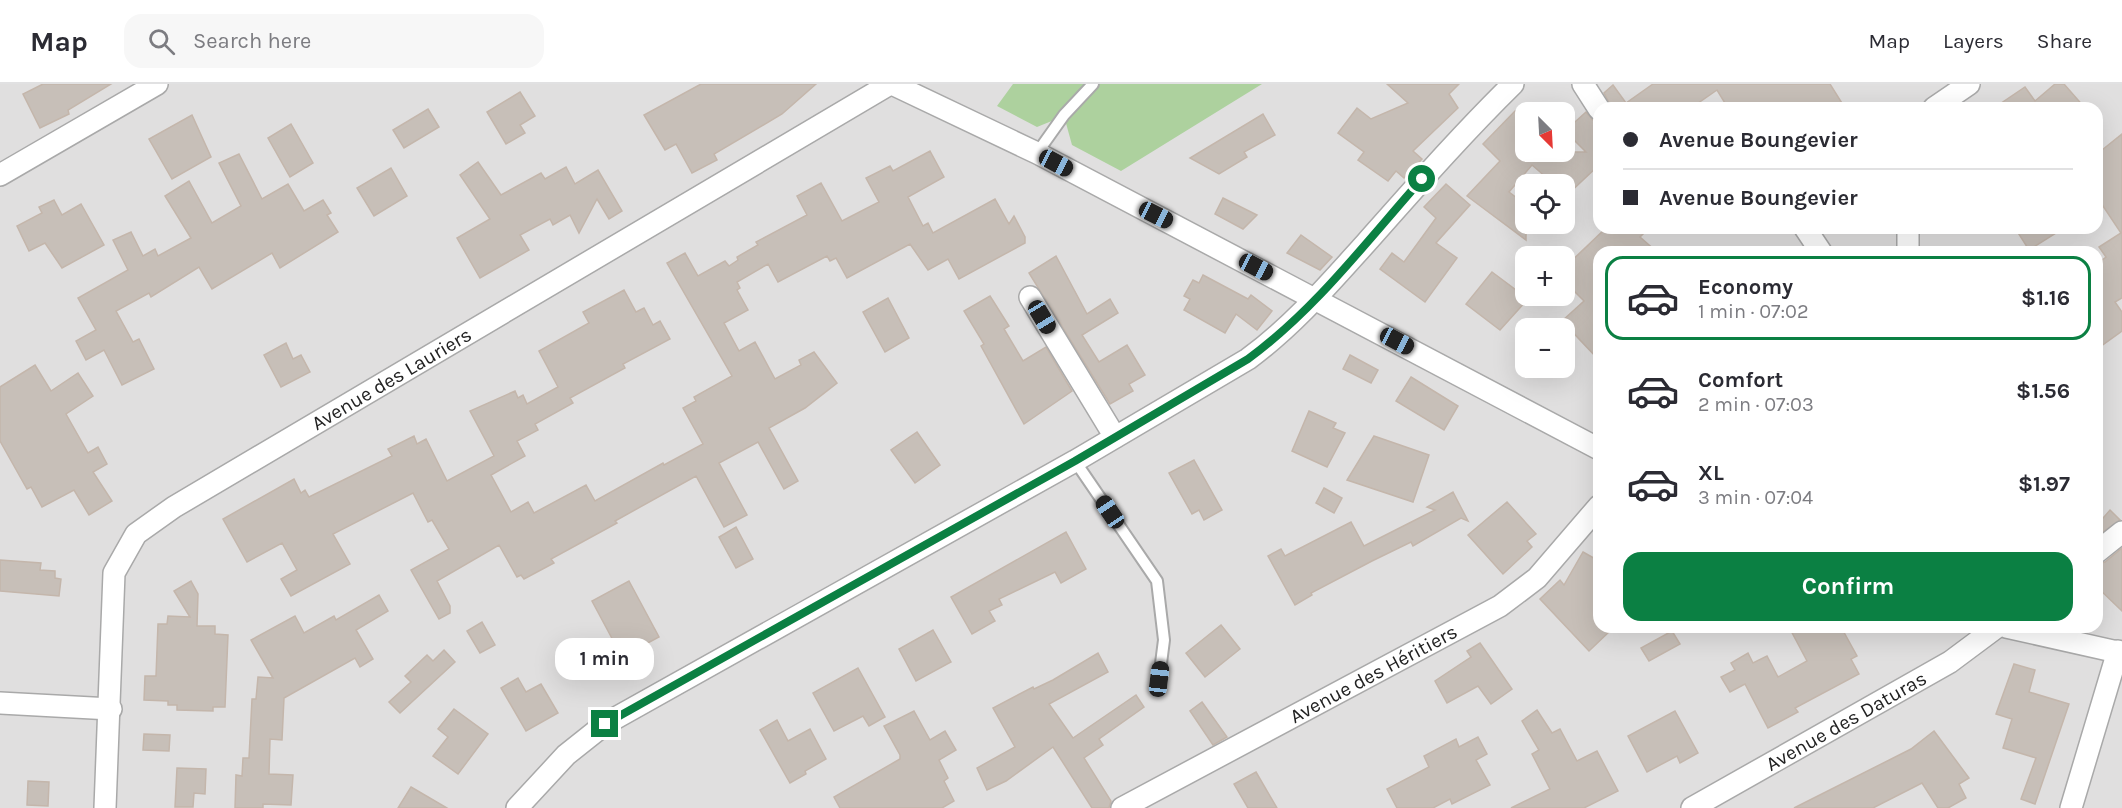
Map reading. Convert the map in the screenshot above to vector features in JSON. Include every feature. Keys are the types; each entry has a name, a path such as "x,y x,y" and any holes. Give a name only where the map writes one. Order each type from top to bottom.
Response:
{"street":[{"path":"0,176 157,84"},
{"path":"891,84 1036,153 1316,298 1593,446"},
{"name":"Avenue des Lauriers","path":"105,808 111,709 114,573 136,534 174,507 891,84"},
{"path":"518,808 566,755 605,724 1075,461 1248,359 1270,343 1316,298 1468,128 1513,84"},
{"path":"1583,84 1595,102"},
{"path":"1943,102 1970,84"},
{"path":"1030,297 1115,437"},
{"name":"Avenue des Héritiers","path":"1122,808 1500,606 1537,578 1593,513"},
{"path":"2103,547 2122,532"},
{"name":"Avenue des Daturas","path":"1692,808 1950,662 1989,633"},
{"path":"2040,633 2120,652 2070,808"},
{"path":"0,703 111,709"}],"lane":[{"path":"1036,153 1064,115 1093,84"},
{"path":"1075,461 1157,581 1164,640 1159,679"}],"shaded area":[{"path":"0,84 2122,84 2122,808 0,808"}],"green space":[{"path":"1013,84 1262,84 1121,171 1072,145 1064,116 1037,127 997,106"}],"building":[{"path":"43,84 111,84 68,110 69,114 40,128 23,94"},
{"path":"701,84 816,84 782,114 714,154 717,160 692,173 676,144 665,150 644,115"},
{"path":"1387,84 1459,84 1449,94 1458,108 1413,151 1422,159 1404,178 1396,171 1388,181 1358,160 1364,152 1338,133 1357,108 1371,119 1408,103"},
{"path":"1653,84 1830,84 1841,102 1724,102 1717,90 1700,102 1627,102"},
{"path":"2055,84 2064,84 2080,102 2003,102 2025,87 2035,101"},
{"path":"1613,85 1625,102 1609,102 1604,93"},
{"path":"520,92 535,116 520,125 525,133 506,144 487,112"},
{"path":"428,109 439,127 404,148 393,130"},
{"path":"1515,111 1515,162 1575,162 1575,152 1586,152 1575,141 1575,122 1586,112 1593,120 1593,171 1575,188 1575,174 1542,174 1532,165 1524,174 1515,174 1515,185 1509,192 1515,197 1515,232 1467,196 1500,161 1483,144"},
{"path":"1263,114 1275,135 1244,152 1247,157 1219,174 1190,158"},
{"path":"192,115 211,157 172,179 149,139"},
{"path":"291,124 313,163 290,177 268,138"},
{"path":"2122,134 2122,298 2115,302 2122,312 2122,331 2103,345 2103,259 2106,257 2103,246 2101,246 2121,233 2103,206 2103,149"},
{"path":"930,151 944,177 908,197 923,226 928,223 933,233 995,199 1009,224 1014,216 1025,237 1025,243 959,279 948,259 928,270 910,244 847,278 836,258 830,261 827,256 778,282 768,264 737,282 740,288 737,290 748,310 724,323 739,351 755,342 775,379 801,365 799,360 814,352 837,383 805,408 769,428 798,481 784,489 758,442 719,463 747,515 724,527 696,476 551,559 554,563 524,579 521,575 517,577 499,545 437,581 450,606 450,613 439,619 411,570 449,549 432,520 428,522 413,493 333,534 350,564 291,596 281,579 297,570 282,543 247,562 223,519 294,479 301,493 305,490 309,497 392,456 388,449 414,436 417,444 426,439 447,481 494,456 470,411 515,391 518,398 523,395 527,404 558,387 539,351 589,323 583,312 624,290 636,312 644,308 653,325 660,321 670,339 623,364 625,368 570,398 573,403 535,424 538,430 517,441 525,456 491,475 511,512 528,502 534,513 586,485 595,501 663,463 664,465 703,444 683,408 696,401 694,397 732,376 667,263 685,253 698,276 725,261 729,266 738,260 737,257 758,245 756,242 807,215 797,196 821,183 842,221 879,202 866,178 890,166 893,171"},
{"path":"239,154 262,199 288,184 304,211 323,200 331,213 327,215 338,232 280,268 272,253 212,289 199,267 151,297 149,293 116,311 133,342 139,339 154,369 122,385 104,350 86,360 76,341 96,330 78,298 128,270 113,240 131,232 143,256 155,249 158,256 191,238 165,196 189,181 212,223 241,206 219,163"},
{"path":"478,162 501,195 541,173 545,179 566,167 575,184 598,170 622,211 609,219 597,199 579,233 570,215 553,225 550,219 520,235 529,250 480,278 457,238 490,219 460,175"},
{"path":"391,168 407,196 374,216 357,188"},
{"path":"1446,184 1470,205 1436,243 1457,258 1425,302 1380,269 1392,253 1404,262 1436,218 1424,207"},
{"path":"1223,198 1257,215 1243,229 1215,214"},
{"path":"54,200 62,215 81,204 104,245 62,268 45,243 29,251 17,226 42,213 39,207"},
{"path":"1518,234 1526,234 1526,240"},
{"path":"1600,234 1643,234 1640,237 1650,246 1593,246 1593,354 1575,335 1575,318 1565,318 1584,301 1575,292 1575,258"},
{"path":"2019,234 2054,234 2035,246 2026,246"},
{"path":"1301,235 1332,257 1320,270 1287,253"},
{"path":"1056,256 1087,314 1110,299 1118,313 1082,335 1099,362 1127,345 1145,375 1129,384 1133,391 1110,404 1029,273"},
{"path":"1492,272 1515,289 1515,306 1522,306 1500,330 1466,304"},
{"path":"1203,275 1248,299 1251,295 1272,311 1257,330 1236,314 1225,333 1184,310 1190,299 1184,296 1193,280 1199,283"},
{"path":"990,296 1009,326 1004,329 1023,361 1046,347 1072,391 1024,424 981,346 984,344 964,311"},
{"path":"888,298 909,338 885,352 863,312"},
{"path":"286,343 293,359 301,355 310,372 281,387 264,355"},
{"path":"1350,355 1378,370 1371,383 1343,369"},
{"path":"35,365 51,391 78,373 93,396 66,414 88,453 98,447 107,464 93,472 112,501 89,515 74,490 42,507 31,487 27,489 0,441 0,387"},
{"path":"1411,377 1458,406 1444,430 1396,401"},
{"path":"1309,411 1336,423 1333,428 1345,433 1327,467 1292,451"},
{"path":"917,432 940,465 915,483 891,450"},
{"path":"1374,436 1429,455 1413,502 1347,480"},
{"path":"1194,460 1222,510 1204,520 1199,510 1192,514 1169,473"},
{"path":"1324,488 1342,498 1334,513 1316,503"},
{"path":"1453,492 1468,521 1461,518 1413,546 1411,542 1311,593 1312,595 1295,605 1268,556 1281,549 1285,556 1351,522 1364,546 1435,510 1427,507"},
{"path":"1507,502 1536,534 1527,541 1532,547 1503,574 1468,535"},
{"path":"2110,510 2120,520 2103,532 2103,518"},
{"path":"736,527 753,559 736,568 719,537"},
{"path":"1066,532 1086,569 1061,583 1055,572 999,599 1002,605 989,611 995,621 972,634 951,597"},
{"path":"2122,548 2122,611 2103,593 2103,562"},
{"path":"1583,552 1593,558 1593,633 1608,633 1589,651 1540,599 1560,580 1564,585"},
{"path":"0,560 41,563 40,570 55,571 55,578 61,579 59,596 0,591"},
{"path":"191,581 198,594 197,626 215,626 215,634 228,635 225,707 213,707 213,711 177,710 177,705 168,705 168,701 144,700 145,676 156,676 158,624 167,624 168,616 190,617 174,591"},
{"path":"629,581 659,637 622,657 592,601"},
{"path":"379,595 388,611 356,630 373,659 360,667 355,658 284,698 282,740 270,739 269,774 293,775 291,805 263,804 263,808 235,808 236,775 242,776 243,758 249,758 252,699 256,699 258,677 273,678 251,640 295,616 304,633 334,616 336,620"},
{"path":"482,622 495,645 480,653 467,631"},
{"path":"1221,625 1240,649 1205,677 1186,653"},
{"path":"933,630 951,662 916,681 899,649"},
{"path":"1668,633 1673,633 1680,644 1649,661 1641,648"},
{"path":"1792,633 1844,633 1857,656 1851,659 1859,674 1795,708 1798,712 1768,728 1745,684 1730,692 1721,677 1735,670 1731,663 1748,653 1753,663 1767,656 1778,677 1807,661"},
{"path":"1480,643 1512,689 1491,704 1478,686 1447,703 1435,681 1471,657 1467,651"},
{"path":"444,650 455,662 400,713 389,702 411,682 405,676 427,655 433,661"},
{"path":"1098,653 1108,672 1049,704 1073,738 1136,695 1144,707 1099,739 1103,745 1084,758 1111,801 1109,808 1092,808 1053,747 1006,781 987,790 977,768 1015,747 993,708 1033,687 1034,689 1053,680"},
{"path":"2014,664 2035,670 2029,692 2069,704 2035,804 2021,799 2036,758 2003,748 2012,719 1996,714"},
{"path":"858,668 885,717 869,726 863,716 834,731 813,693"},
{"path":"518,678 526,692 541,684 558,713 526,731 501,688"},
{"path":"1202,702 1227,737 1213,745 1190,711"},
{"path":"454,709 488,734 458,774 433,756 448,737 438,729"},
{"path":"1537,710 1552,733 1560,729 1577,761 1597,751 1618,791 1584,808 1511,808 1550,789 1532,754 1539,750 1522,721"},
{"path":"914,711 930,740 945,731 956,750 939,760 948,778 944,781 954,801 942,808 840,808 834,797 900,759 884,726"},
{"path":"1675,711 1698,753 1680,763 1677,756 1647,772 1628,736"},
{"path":"777,720 788,741 810,729 826,759 790,783 760,730"},
{"path":"1934,731 1969,778 1959,784 1966,798 1948,808 1938,808 1922,783 1873,808 1794,808 1911,749"},
{"path":"144,734 170,735 169,751 143,750"},
{"path":"1478,737 1487,754 1476,760 1490,785 1452,804 1450,799 1433,808 1397,808 1387,789 1429,767 1424,756 1456,739 1459,747"},
{"path":"177,768 206,769 205,794 194,793 193,807 175,807"},
{"path":"1256,772 1277,808 1248,808 1234,784"},
{"path":"28,781 49,782 48,806 27,805"},
{"path":"411,787 447,808 398,808"}],"route":[{"path":"605,724 1075,461 1248,359 1270,343 1316,298 1422,179"}]}
